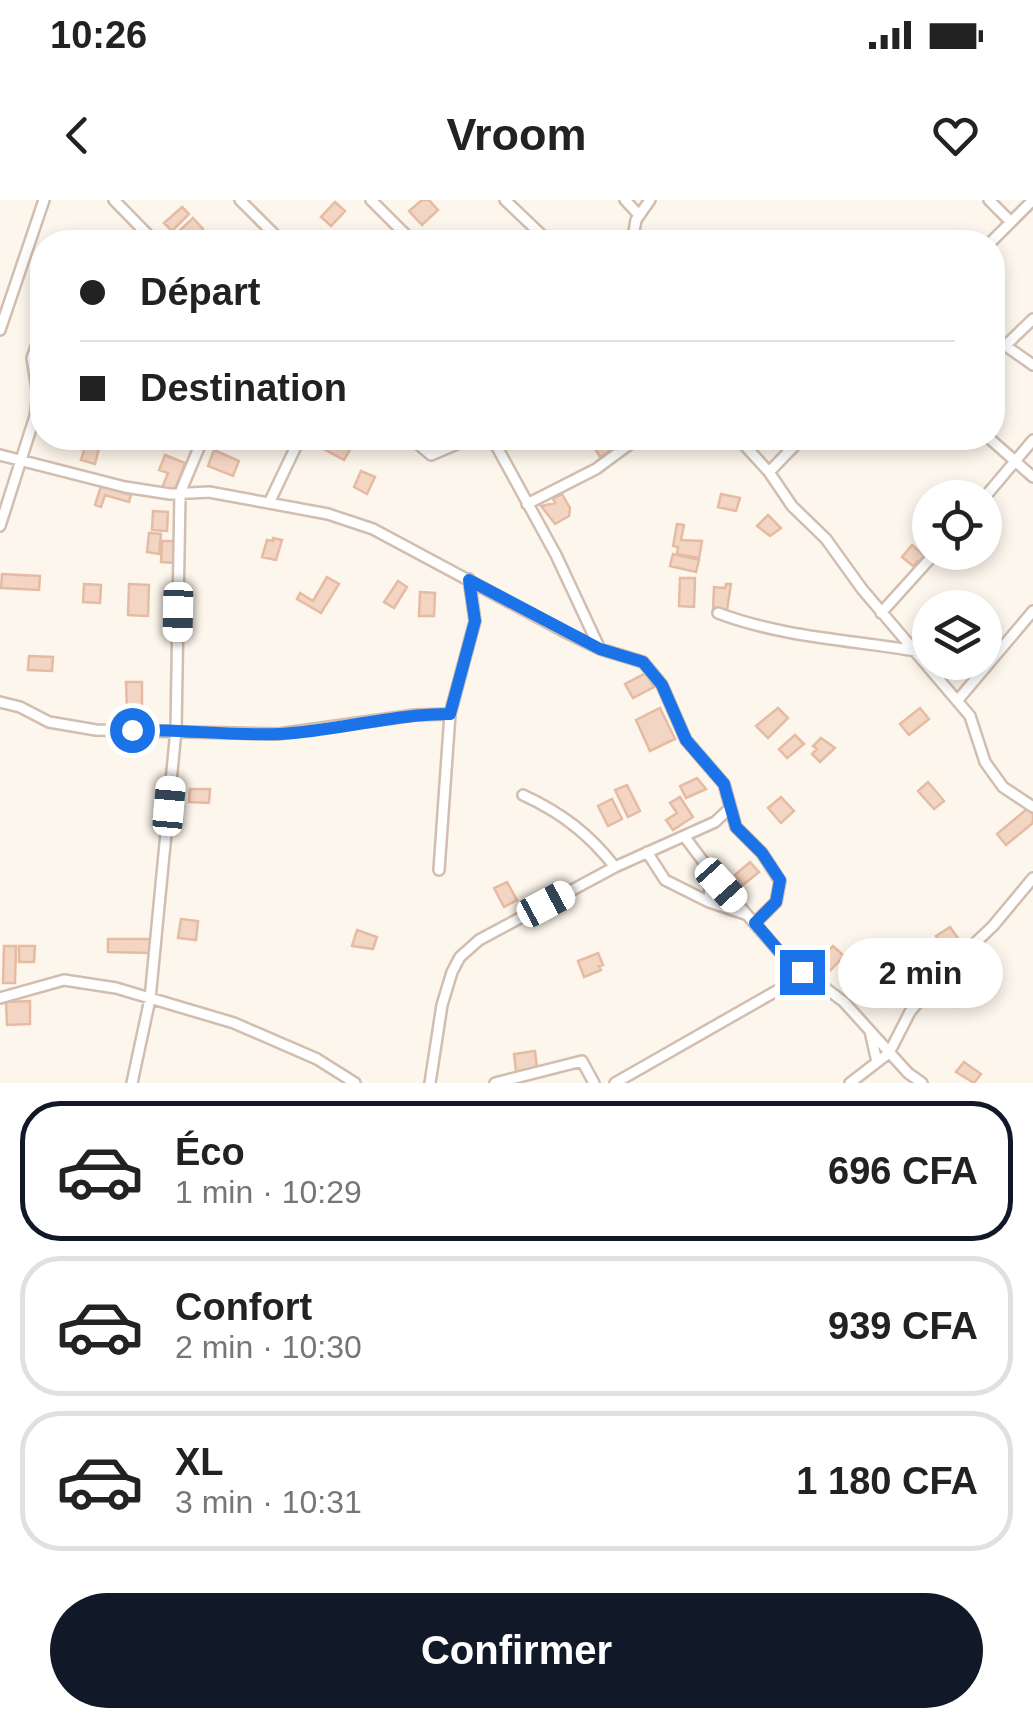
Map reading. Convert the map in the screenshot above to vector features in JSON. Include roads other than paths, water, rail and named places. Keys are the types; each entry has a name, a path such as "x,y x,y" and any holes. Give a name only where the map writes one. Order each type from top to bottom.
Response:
{"street":[{"path":"34,230 44,200"},
{"path":"114,200 144,230"},
{"path":"240,200 270,230"},
{"path":"371,200 401,230"},
{"path":"505,200 537,230"},
{"path":"625,200 639,215"},
{"path":"990,200 1011,222"},
{"path":"1003,230 1032,200"},
{"path":"635,230 647,201"},
{"path":"0,330 30,241"},
{"path":"1033,319 1006,346 1033,365"},
{"path":"0,526 30,428"},
{"path":"1000,480 1033,440"},
{"path":"132,1083 150,999 176,730 180,493 198,450"},
{"path":"269,502 294,450"},
{"path":"499,450 556,555 600,649"},
{"path":"528,504 596,470 622,450"},
{"path":"749,450 912,647"},
{"path":"769,472 790,450"},
{"path":"1002,450 1033,477"},
{"path":"0,455 125,487 209,492 328,514 374,529 600,649 643,662 656,674 686,740 724,784 736,827 762,853 780,880 776,902 751,919"},
{"path":"882,613 920,570"},
{"path":"439,870 450,714 475,621 469,580"},
{"path":"958,700 1033,611"},
{"path":"718,613 747,624 912,651"},
{"path":"940,680 973,723 985,762 1002,787 1033,807"},
{"path":"0,702 63,726 278,734 415,715 450,714"},
{"path":"523,795 573,823 595,841 615,867"},
{"path":"430,1083 442,1004 460,957 479,940 615,867 715,822 730,808"},
{"path":"684,836 784,957 844,1002 922,1083"},
{"path":"647,852 666,880 751,919"},
{"path":"709,902 711,872"},
{"path":"850,1083 889,1053 910,1012 1033,878"},
{"path":"615,1083 778,990 802,972"},
{"path":"0,998 64,980 116,988 234,1023 318,1059 355,1083"},
{"path":"870,1030 877,1062"},
{"path":"495,1083 582,1061 594,1083"}]}
